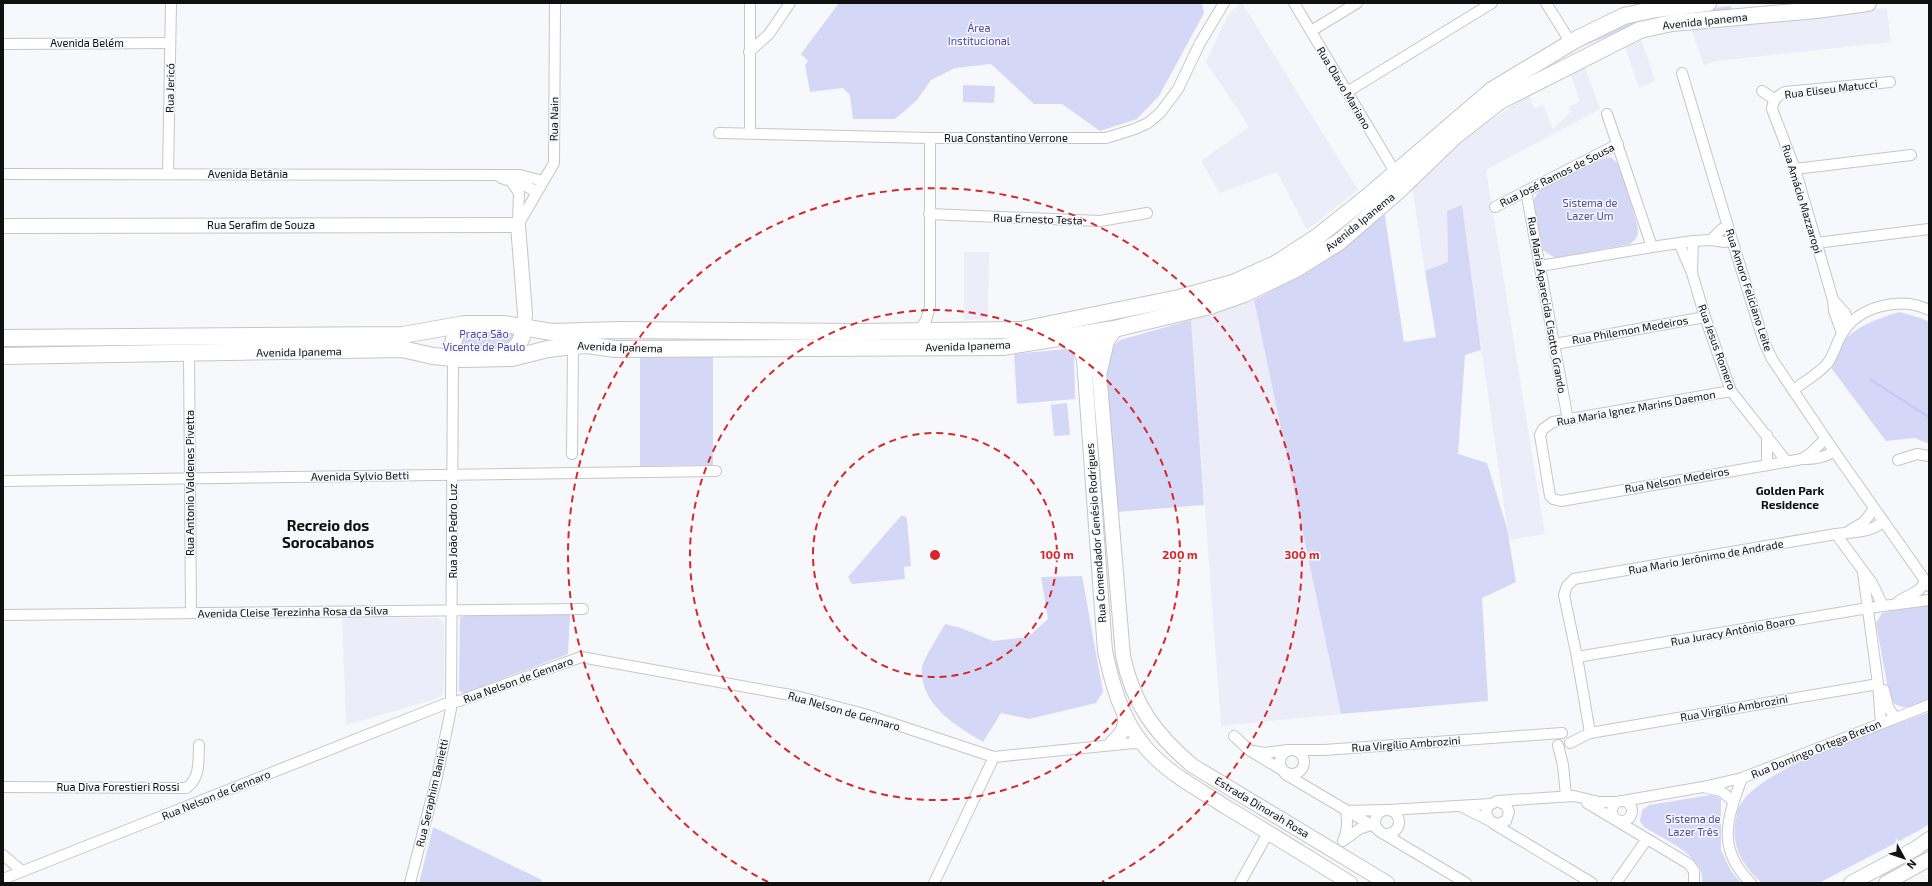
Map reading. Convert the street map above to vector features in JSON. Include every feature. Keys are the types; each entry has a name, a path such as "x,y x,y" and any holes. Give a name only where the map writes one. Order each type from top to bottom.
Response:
{"main road":[{"name":"Avenida Ipanema","path":"3,338 403,335 465,324 504,324 552,332 618,330 1021,330 1066,322 1179,298 1233,282 1277,263 1317,237 1367,197 1492,90 1571,43 1624,16 1650,6 1708,3"},
{"name":"Avenida Ipanema","path":"3,356 189,354 402,349 433,356 473,359 512,358 548,349 587,345 616,349 1003,347 1061,339 1114,329 1210,306 1244,294 1296,269 1339,242 1398,192 1468,126 1500,101 1640,30 1658,25 1816,10 1868,3"},
{"path":"1514,93 1521,84 1565,57 1571,43"},
{"path":"1395,172 1409,173 1428,163"},
{"path":"473,359 511,352 517,348 520,342 524,327 525,314 518,225"},
{"name":"Rua Serafim de Souza","path":"3,226 518,225"},
{"path":"1066,322 1085,334"},
{"path":"453,358 453,340 458,330 465,324"},
{"path":"1099,371 1106,341 1114,329"},
{"name":"Rua Comendador Genésio Rodrigues","path":"1085,334 1091,342 1099,371 1123,656 1128,680 1137,701 1148,718"},
{"name":"Rua Comendador Genésio Rodrigues","path":"1061,339 1075,344 1082,352 1084,359 1105,651 1113,687 1139,739"},
{"path":"1107,744 1123,732 1126,723 1126,715"},
{"name":"Estrada Dinorah Rosa","path":"1148,718 1171,748 1193,766 1387,883"},
{"path":"1139,739 1147,736 1171,748"},
{"name":"Estrada Dinorah Rosa","path":"1139,739 1154,756 1183,780 1350,883"},
{"path":"1850,883 1929,839"},
{"path":"1886,883 1929,859"}],"street":[{"name":"Rua Jericó","path":"168,174 171,3"},
{"name":"Rua Nain","path":"554,163 555,3"},
{"path":"750,3 750,133"},
{"path":"749,52 769,34 790,3"},
{"name":"Rua Constantino Verrone","path":"719,133 930,138 1106,138 1135,129 1148,123 1160,113 1178,89 1200,43 1224,3"},
{"name":"Rua Olavo Mariano","path":"1294,3 1395,172"},
{"path":"1311,32 1358,3"},
{"path":"1347,92 1492,3"},
{"path":"1546,3 1571,43"},
{"name":"Avenida Belém","path":"3,44 170,43"},
{"name":"Rua Amoro Feliciano Leite","path":"1682,72 1728,228 1764,342 1772,359 1825,439 1928,583"},
{"name":"Rua Eliseu Matucci","path":"1774,99 1785,92 1890,82"},
{"path":"1762,92 1774,99"},
{"name":"Rua Amácio Mazzaropi","path":"1774,99 1772,109 1795,169 1833,300 1834,311 1842,333"},
{"path":"1607,114 1652,247"},
{"path":"919,331 926,320 930,307 930,138"},
{"name":"Rua José Ramos de Sousa","path":"1495,207 1618,144"},
{"path":"1795,169 1911,155"},
{"name":"Avenida Betânia","path":"3,174 520,175 541,174 554,163"},
{"path":"518,225 554,163"},
{"name":"Avenida Betânia","path":"493,175 512,178 539,188 539,180 520,175"},
{"path":"493,175 511,181 516,185 519,193 518,225"},
{"name":"Rua Maria Aparecida Cisotto Grando","path":"1526,191 1568,420"},
{"name":"Rua Ernesto Testa","path":"929,214 1100,221 1147,213"},
{"path":"1711,240 1717,233 1728,228"},
{"path":"1816,242 1929,229"},
{"path":"1540,266 1693,241 1711,240 1725,242 1732,240"},
{"name":"Rua Jesus Romero","path":"1692,273 1693,241"},
{"name":"Rua Jesus Romero","path":"1679,243 1692,273 1705,317 1732,391 1787,462"},
{"name":"Rua Amácio Mazzaropi","path":"1833,300 1848,320"},
{"path":"1793,390 1826,364 1848,320 1880,306 1894,304 1922,306 1929,310"},
{"path":"930,307 935,321 942,330"},
{"name":"Rua Philemon Medeiros","path":"1555,344 1705,317"},
{"path":"572,454 573,346"},
{"name":"Rua Antonio Valdenes Pivetta","path":"189,354 191,613"},
{"name":"Rua João Pedro Luz","path":"452,703 453,358"},
{"name":"Rua Maria Ignez Marins Daemon","path":"1553,499 1548,492 1540,440 1543,429 1553,422 1732,391"},
{"path":"1767,435 1767,465"},
{"name":"Rua Nelson Medeiros","path":"1802,459 1811,453 1825,439"},
{"name":"Rua Nelson Medeiros","path":"1553,499 1561,501 1821,457 1834,451"},
{"path":"1898,460 1917,454 1929,456"},
{"name":"Avenida Sylvio Betti","path":"3,481 716,471"},
{"name":"Rua Mario Jerônimo de Andrade","path":"1848,532 1864,522 1874,509"},
{"name":"Rua Mario Jerônimo de Andrade","path":"1577,657 1564,595 1567,586 1574,579 1848,532 1864,532 1875,528 1883,522"},
{"path":"1836,534 1863,573 1872,583 1886,606"},
{"path":"1863,573 1878,684 1881,723"},
{"name":"Rua Juracy Antônio Boaro","path":"1886,606 1919,590 1928,583"},
{"name":"Rua Juracy Antônio Boaro","path":"1577,657 1868,608 1929,600"},
{"name":"Avenida Cleise Terezinha Rosa da Silva","path":"3,615 583,609"},
{"name":"Rua Nelson de Gennaro","path":"3,879 452,703 581,657 796,696 864,714 994,757 1139,739"},
{"path":"1577,657 1590,733"},
{"path":"1878,684 1883,686 1885,699 1895,718"},
{"name":"Rua Virgílio Ambrozini","path":"1249,750 1264,753 1536,734 1590,733 1878,684"},
{"name":"Rua Seraphim Banietti","path":"410,883 437,777 452,703"},
{"name":"Rua Domingo Ortega Breton","path":"1751,883 1733,862 1729,849 1728,830 1734,801 1742,778 1929,705"},
{"path":"1563,765 1564,756 1570,744 1570,736 1563,733 1557,736 1557,744 1563,765 1566,796"},
{"name":"Rua Virgílio Ambrozini","path":"1570,744 1590,733"},
{"name":"Rua Virgílio Ambrozini","path":"1536,734 1548,738 1557,744"},
{"path":"1234,736 1249,750 1312,788 1346,811 1466,883"},
{"path":"1557,744 1564,747 1570,744"},
{"name":"Rua Diva Forestieri Rossi","path":"3,787 186,788 193,783 197,775 199,745"},
{"path":"1284,772 1279,761 1284,753 1291,750 1301,755 1304,764 1304,774 1312,788"},
{"name":"Rua Virgílio Ambrozini","path":"1304,764 1309,757 1324,750"},
{"path":"934,883 994,757"},
{"path":"1284,772 1295,774 1302,769 1304,764"},
{"path":"1346,811 1386,810 1566,796 1580,797 1599,802 1620,801 1703,787 1742,778"},
{"path":"1703,787 1721,791 1734,801"},
{"path":"1620,801 1612,810 1613,816 1617,820 1626,821 1640,802 1653,796"},
{"path":"1580,797 1588,804 1689,864 1694,871 1694,883"},
{"path":"1492,822 1503,823 1509,815 1522,804 1537,798"},
{"path":"1620,801 1629,803 1633,823 1645,838"},
{"path":"1494,802 1506,805 1509,810 1510,824 1522,841"},
{"path":"1492,822 1486,812 1494,802"},
{"path":"1458,805 1492,822 1592,883"},
{"path":"1346,811 1348,822 1346,835 1343,841 1359,829 1377,829 1389,834 1398,825 1422,807"},
{"path":"1377,829 1376,818 1380,812 1386,810 1395,813 1398,825 1413,851"},
{"path":"1240,883 1268,833"},
{"path":"1616,883 1645,838"},
{"path":"3,855 22,872"}],"shaded area":[{"path":"1240,3 1242,3 1358,190 1307,230 1277,172 1220,193 1201,161 1249,127 1206,62 1228,15"},
{"path":"1887,8 1891,42 1717,61 1704,65 1689,24"},
{"path":"1640,35 1655,81 1639,88 1624,43"},
{"path":"1584,65 1600,109 1486,170 1545,534 1509,540 1461,206 1447,211 1448,262 1425,271 1412,186 1479,128 1529,95 1534,108 1543,105 1553,129 1570,112 1569,106 1580,102 1570,73"},
{"path":"964,252 989,252 988,319 964,320"},
{"path":"1254,300 1341,714 1221,726 1191,320"},
{"path":"342,617 438,618 444,624 444,690 441,696 436,699 346,725"}],"green space":[{"name":"Área Institucional","path":"839,3 1202,3 1204,13 1159,96 1137,119 1100,131 1062,104 1034,104 991,64 955,68 931,80 917,100 895,119 853,119 850,95 843,88 810,92 805,65 808,61 801,54"},
{"path":"1731,6 1732,12 1649,22 1620,31 1581,47 1581,44 1634,21 1675,12"},
{"path":"963,85 995,86 994,103 963,102"},
{"name":"Sistema de Lazer Um","path":"1611,157 1620,166 1637,224 1638,233 1635,240 1630,244 1555,258 1543,250 1533,201 1541,188 1605,158"},
{"path":"1462,205 1481,350 1465,355 1458,454 1487,463 1507,528 1516,582 1482,598 1488,701 1341,714 1254,300 1308,272 1339,252 1384,210 1404,342 1436,337 1425,271 1448,262 1447,211"},
{"path":"1899,312 1921,318 1929,322 1929,444 1915,438 1886,441 1832,369 1840,346 1856,330 1866,324"},
{"path":"1191,320 1204,505 1117,512 1105,368 1111,348 1120,340"},
{"name":"Praça São Vicente de Paulo","path":"469,329 510,331 513,335 513,342 502,352 468,354 462,350 458,342"},
{"path":"1067,349 1074,355 1075,399 1017,404 1014,354"},
{"path":"640,355 713,355 713,465 640,466"},
{"path":"1067,403 1070,435 1054,436 1051,405"},
{"path":"901,516 905,516 907,519 911,566 904,567 905,579 852,584 848,577"},
{"path":"1082,576 1103,692 1096,703 1029,719 1001,713 983,742 951,721 941,712 927,693 923,681 922,668 928,653 945,624 961,628 993,641 1028,637 1048,619 1041,577"},
{"path":"1925,604 1929,605 1929,699 1909,707 1899,706 1890,700 1876,623 1882,613"},
{"path":"570,614 568,654 464,693 459,691 460,617"},
{"path":"1929,712 1929,824 1819,883 1762,883 1749,870 1737,847 1735,829 1738,808 1753,790 1773,776 1826,750"},
{"name":"Sistema de Lazer Três","path":"1710,795 1721,799 1721,850 1731,871 1741,883 1702,883 1702,874 1698,865 1691,857 1672,843 1644,827 1640,821 1642,810 1649,805"},
{"path":"433,827 542,880 540,883 419,883"}],"waterway":[{"path":"1871,380 1929,417"}],"district":[{"name":"Golden Park Residence","path":"1790,498"},
{"name":"Recreio dos Sorocabanos","path":"328,534"}]}
